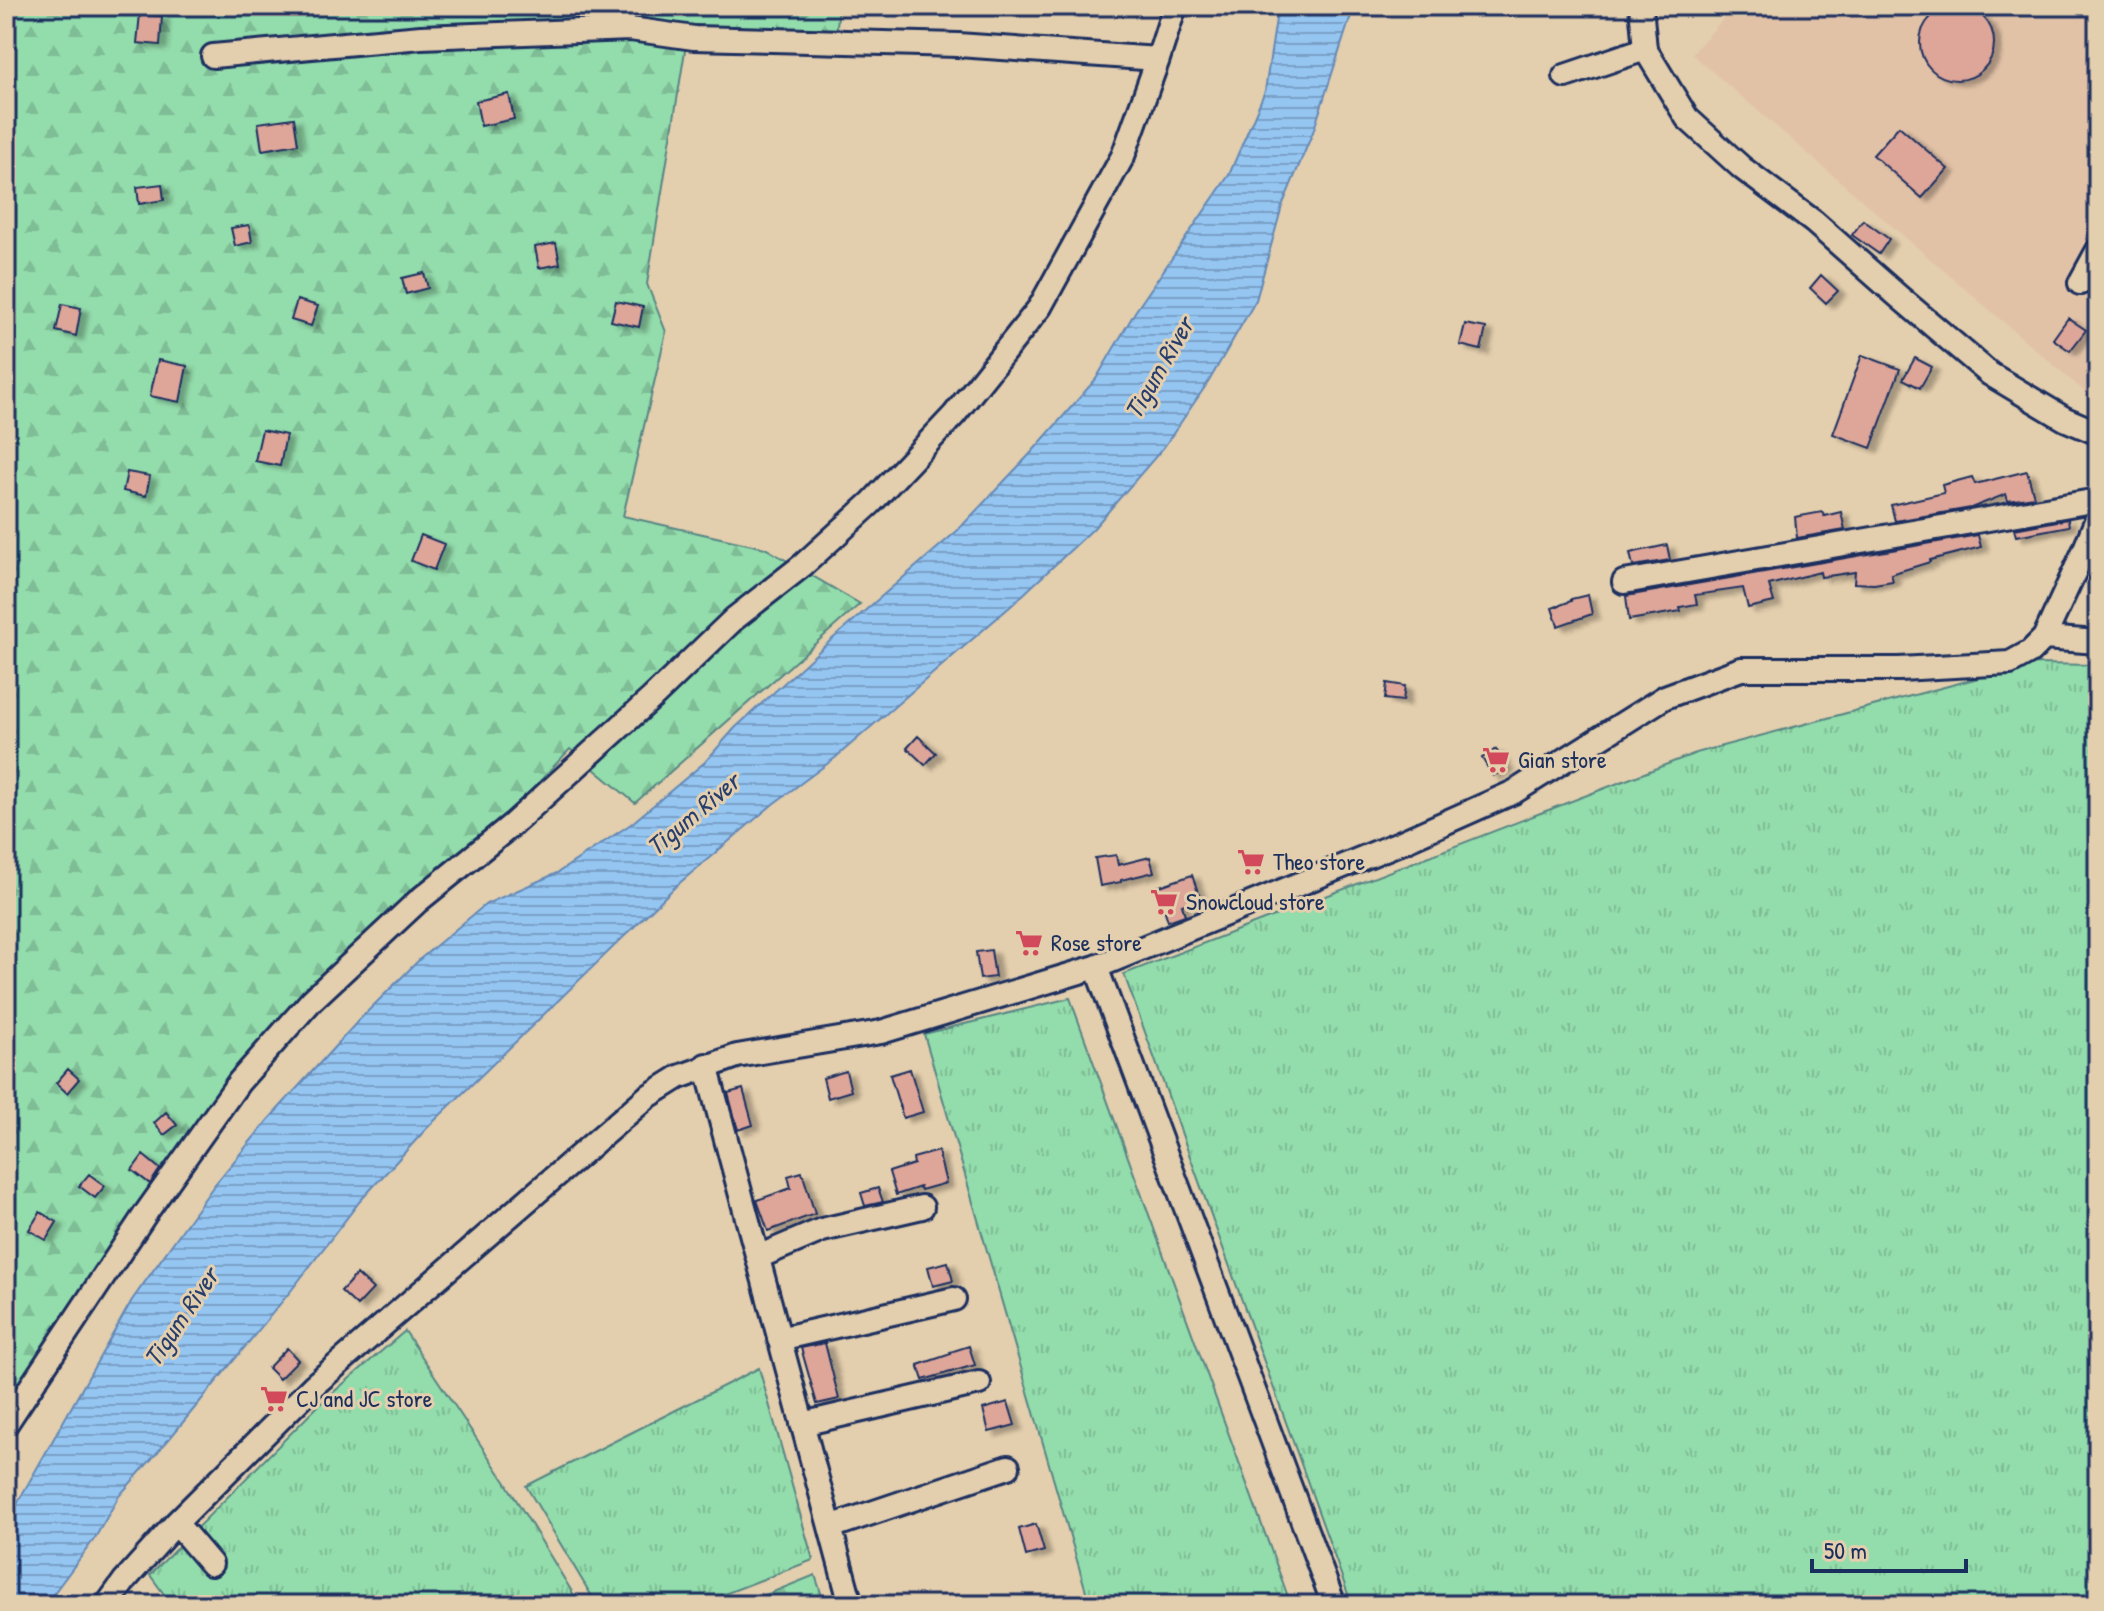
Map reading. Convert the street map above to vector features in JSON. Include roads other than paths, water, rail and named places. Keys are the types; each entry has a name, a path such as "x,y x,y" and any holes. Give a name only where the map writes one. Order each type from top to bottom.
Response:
{"street":[{"path":"6,1424 148,1210 239,1082 312,1000 418,901 525,814 734,619 803,565 871,503 954,415 1040,307 1123,156 1175,6"},
{"path":"1641,6 1645,49 1687,118 1742,168 1814,222 1990,374 2065,419 2098,433"},
{"path":"213,56 421,37 630,29 694,38 958,45 1158,59"},
{"path":"1565,76 1645,49"},
{"path":"2080,283 2098,250"},
{"path":"1624,582 2098,500"},
{"path":"107,1605 176,1523 314,1385 635,1107 679,1077 737,1056 881,1032 1096,967 1382,850 1514,792 1665,697 1741,669 1899,669 2010,663 2030,652 2044,638 2098,516"},
{"path":"2044,638 2098,642"},
{"path":"1096,967 1334,1605"},
{"path":"706,1065 851,1605"},
{"path":"758,1257 822,1230 922,1207"},
{"path":"779,1339 954,1299"},
{"path":"802,1424 979,1383"},
{"path":"830,1527 1008,1467"},
{"path":"176,1523 211,1564"}],"water":[{"name":"Tigum River","path":"1278,6 1354,6 1313,132 1282,206 1256,300 1209,381 1164,447 1093,529 1012,605 835,758 773,804 676,886 428,1127 360,1201 290,1292 119,1496 95,1538 45,1605 6,1605 6,1523 132,1300 215,1184 359,1020 420,959 486,904 557,873 631,824 705,762 735,728 957,531 1031,453 1096,379 1135,312 1229,175 1265,91"}],"place":[{"name":"Gian store","path":"1496,760"},
{"name":"Theo store","path":"1251,862"},
{"name":"Snowcloud store","path":"1164,902"},
{"name":"Rose store","path":"1029,943"},
{"name":"CJ and JC store","path":"274,1399"}]}
